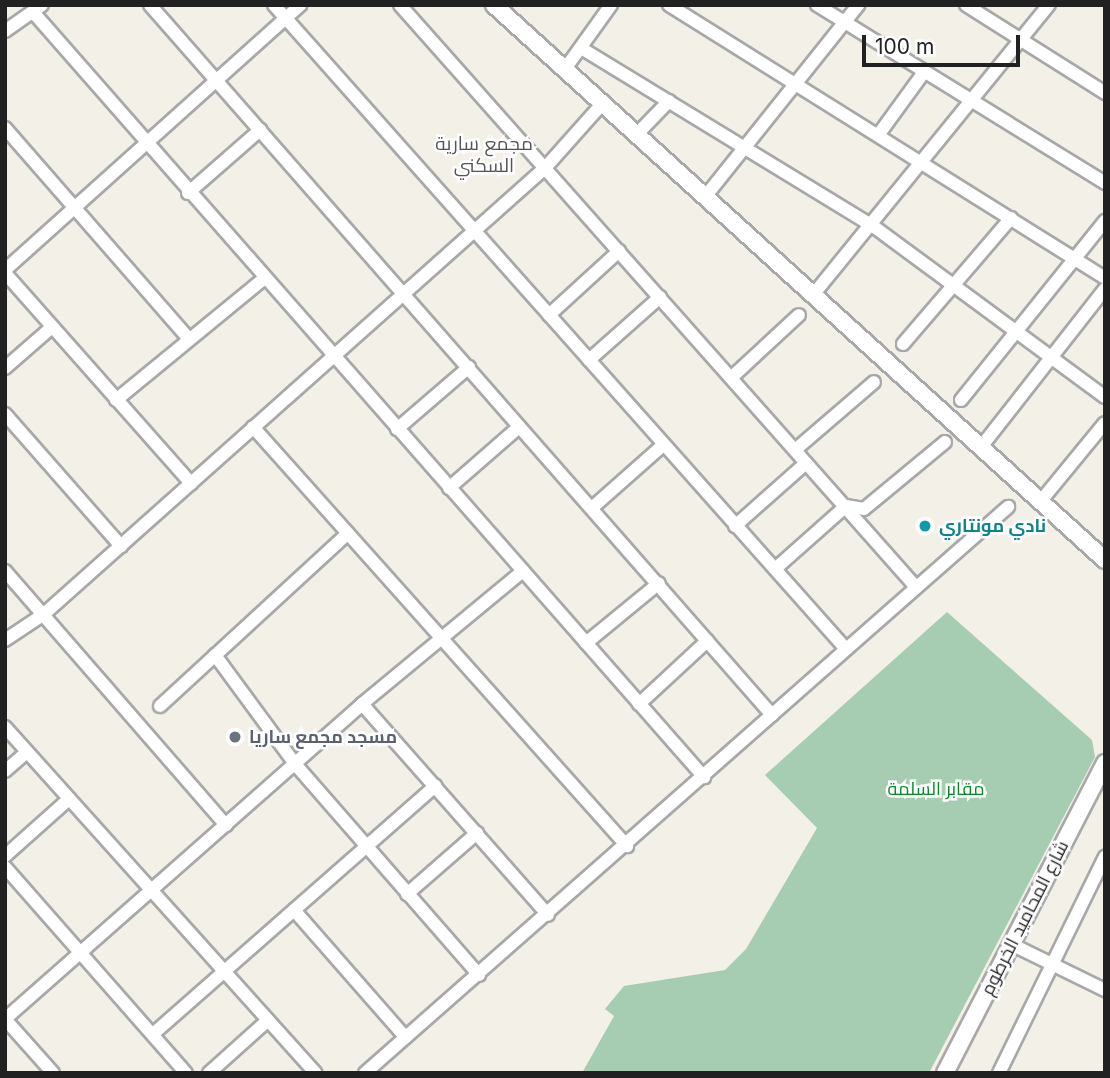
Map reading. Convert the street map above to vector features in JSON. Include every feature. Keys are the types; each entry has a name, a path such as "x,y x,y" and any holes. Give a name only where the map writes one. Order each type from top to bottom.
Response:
{"street":[{"path":"150,5 405,292 519,427 593,507 772,715"},
{"path":"274,5 846,649"},
{"path":"191,483 5,272 217,83 300,5"},
{"path":"400,5 916,587"},
{"path":"495,5 1040,502 1102,553"},
{"path":"565,69 611,5"},
{"path":"669,5 926,162 1105,278"},
{"path":"817,5 1105,183"},
{"path":"705,197 858,5"},
{"path":"966,5 1105,93"},
{"path":"813,295 926,162 1049,5"},
{"path":"5,31 37,8 145,146 704,777"},
{"path":"581,48 745,145 873,226 956,284 1105,397"},
{"path":"878,134 924,72"},
{"path":"637,134 669,101"},
{"path":"5,640 44,614 545,168 603,103"},
{"path":"5,128 189,339"},
{"path":"188,193 260,130"},
{"path":"903,344 1011,218"},
{"path":"961,400 1105,221"},
{"path":"549,315 619,251"},
{"path":"116,400 262,280"},
{"path":"981,447 1105,289"},
{"path":"589,360 660,297"},
{"path":"732,377 799,315"},
{"path":"5,368 52,327"},
{"path":"397,429 469,367"},
{"path":"795,450 874,382"},
{"path":"5,414 121,546"},
{"path":"1040,502 1105,424"},
{"path":"253,426 627,846"},
{"path":"449,488 519,427"},
{"path":"846,506 864,509 945,442"},
{"path":"593,507 663,445"},
{"path":"735,526 806,463"},
{"path":"775,569 846,506"},
{"path":"365,1073 627,846 1008,507"},
{"path":"160,705 348,533"},
{"path":"5,571 226,825"},
{"path":"53,1073 5,1019 362,704 523,571"},
{"path":"586,643 659,583"},
{"path":"639,704 707,641"},
{"path":"215,655 296,764 365,848 479,975"},
{"path":"362,704 548,915"},
{"path":"5,727 149,892 315,1073"},
{"path":"5,771 27,752"},
{"name":"شارع المحاميد الخرطوم","path":"945,1073 1105,763"},
{"path":"153,1034 435,786"},
{"path":"5,856 69,799"},
{"path":"407,894 477,833"},
{"path":"999,1073 1055,964 1105,857"},
{"path":"5,867 186,1073"},
{"path":"294,910 405,1037"},
{"path":"1011,944 1105,990"},
{"path":"209,1073 268,1020"}],"green space":[{"name":"مقابر السلمة","path":"947,612 1092,740 1095,757 929,1073 582,1073 614,1016 605,1009 624,986 725,970 746,949 817,828 765,775"}],"place":[{"name":"نادي مونتاري","path":"925,526"},
{"name":"مسجد مجمع ساريا","path":"235,737"}],"district":[{"name":"مجمع سارية السكني","path":"484,155"}]}
